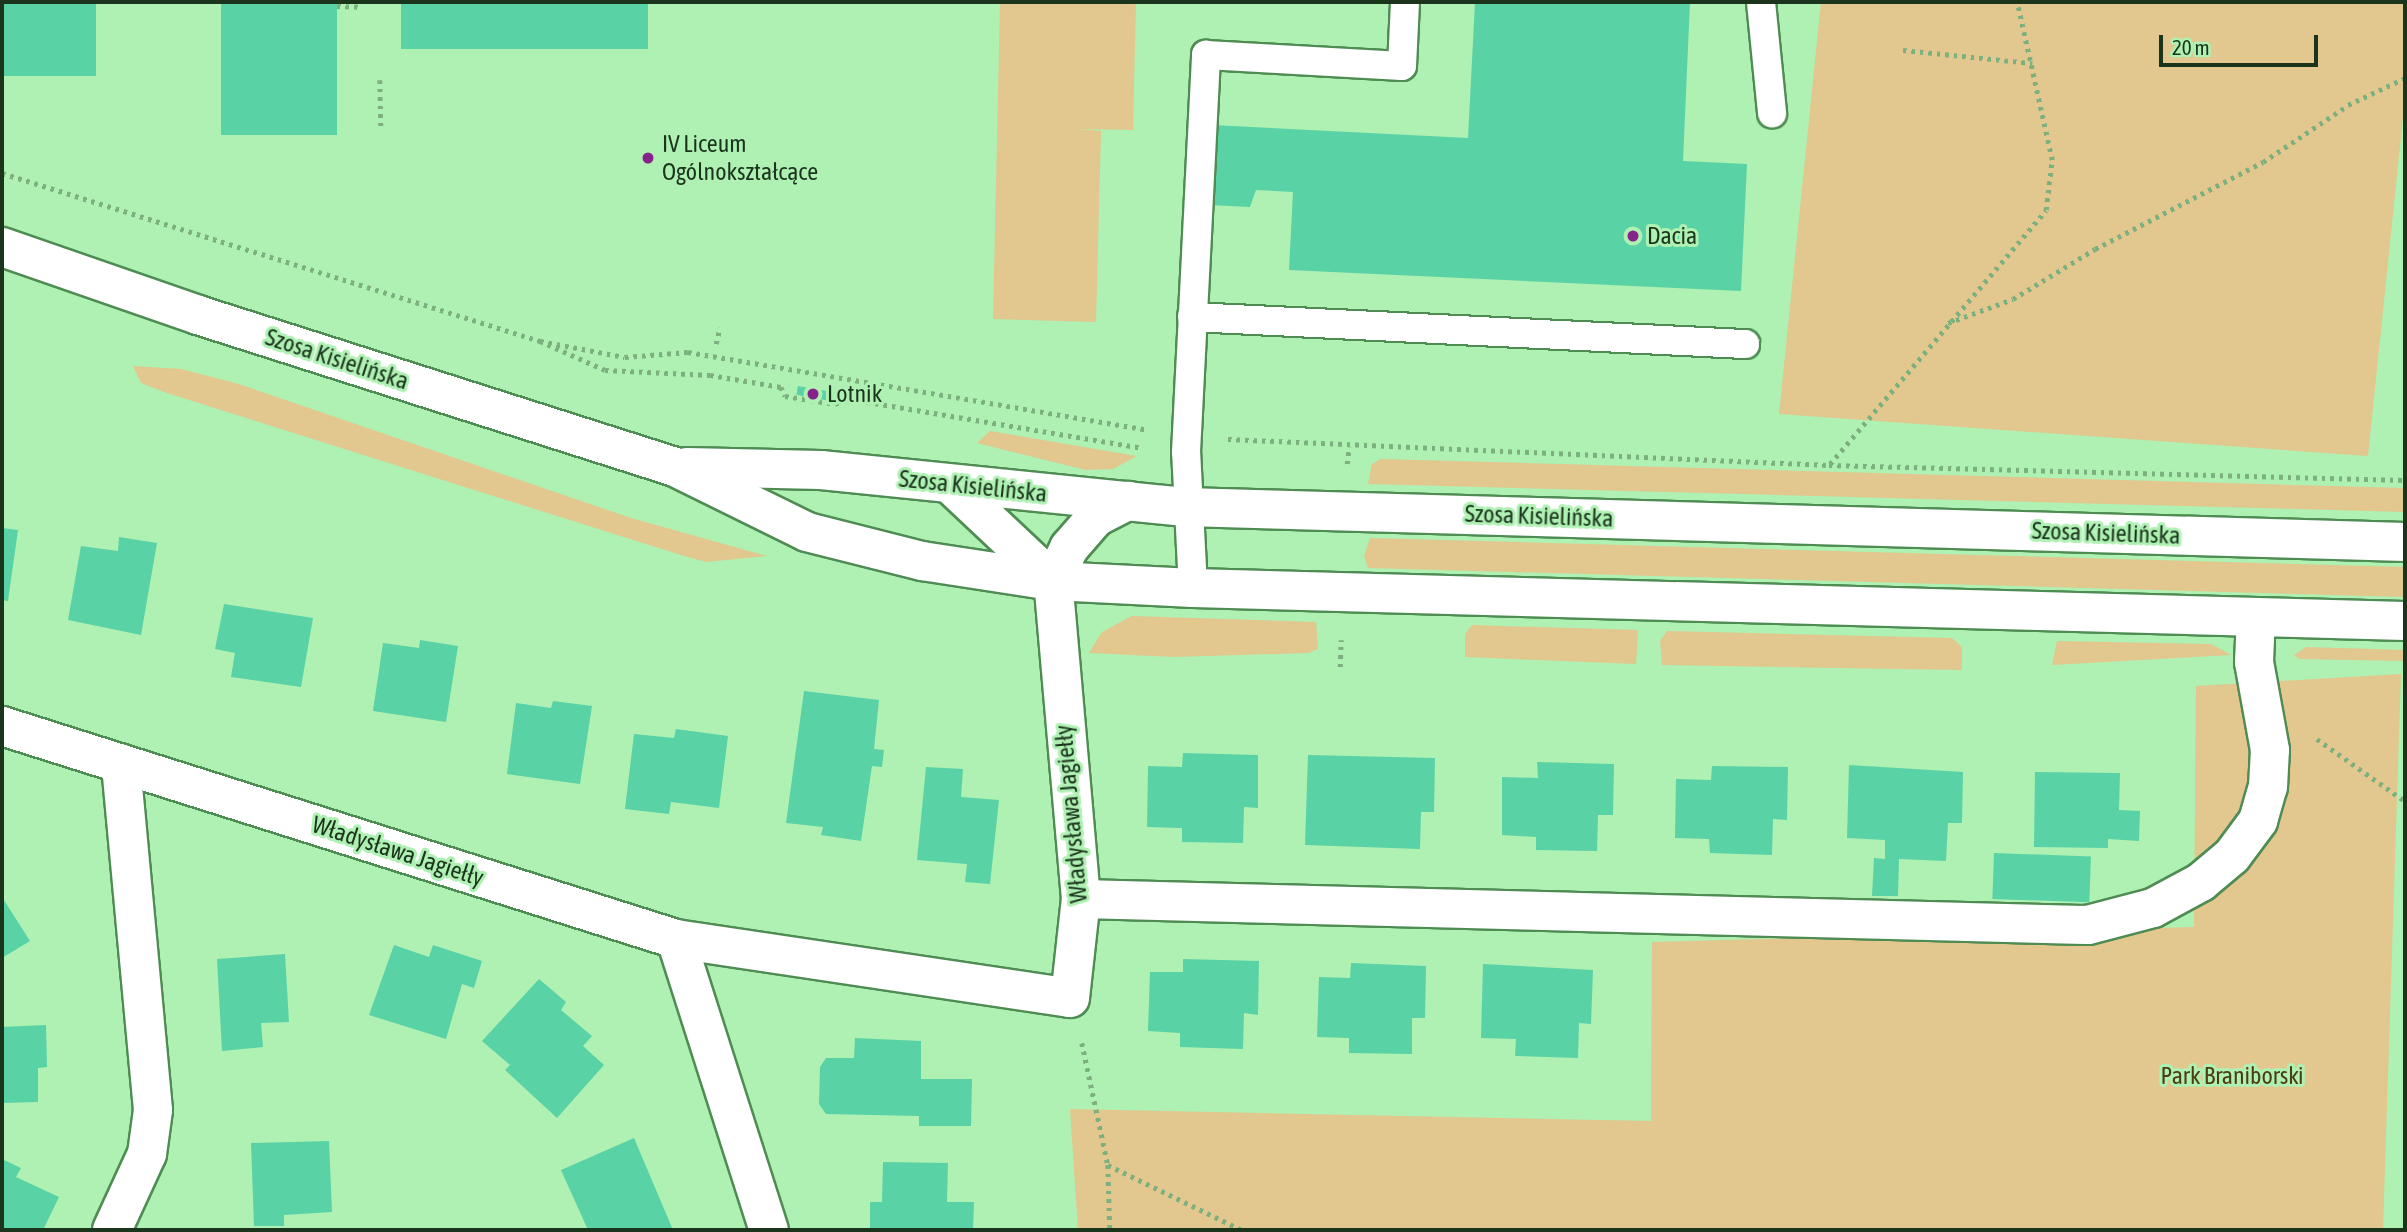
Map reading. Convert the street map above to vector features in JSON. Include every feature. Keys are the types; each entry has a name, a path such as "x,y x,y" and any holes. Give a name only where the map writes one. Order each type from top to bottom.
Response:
{"street":[{"name":"Szosa Kisielińska","path":"2,247 198,315 675,467 807,532 922,561 1053,581 1193,588 2405,621"},
{"name":"Szosa Kisielińska","path":"675,467 821,470 1185,507 2405,542"},
{"path":"951,485 1053,581 1069,548 1096,517 1128,501"},
{"name":"Władysława Jagiełły","path":"2,726 676,939 1070,998 1081,899 1053,581"},
{"path":"1081,899 2088,925 2153,908 2201,882 2232,856 2258,821 2267,787 2266,714 2254,662 2256,617"},
{"path":"112,1230 147,1154 153,1110 121,763"},
{"path":"676,939 769,1230"}],"lane":[{"path":"1193,588 1185,507 1186,436 1206,55 1402,66 1405,2"},
{"path":"1761,2 1772,113"},
{"path":"1192,317 1745,344"}],"path":[{"path":"1829,465 2046,210 2052,160 2017,2"},
{"path":"337,6 360,7"},
{"path":"1903,51 2032,63"},
{"path":"1947,324 2013,299 2095,249 2263,162 2348,105 2405,78"},
{"path":"380,80 381,128"},
{"path":"2,173 540,341 605,370 710,375 781,387 785,396 835,404 850,399 1147,449"},
{"path":"716,344 720,327"},
{"path":"540,341 625,356 688,352 1072,420 1186,436 1349,447 1829,465 2405,480"},
{"path":"1340,667 1341,633"},
{"path":"2266,714 2328,744 2405,801"},
{"path":"1070,998 1094,1089 1108,1165 1110,1230"},
{"path":"1108,1165 1242,1230"}],"green space":[{"path":"1000,2 1136,2 1133,130 1078,129 1101,131 1096,322 993,319"},
{"path":"1821,2 2405,2 2405,98 2368,456 1779,414"},
{"path":"133,366 181,369 239,384 631,518 767,556 706,562 684,556 167,393 141,383"},
{"path":"990,431 1137,456 1113,469 1086,470 977,443"},
{"path":"1381,459 2405,488 2405,512 1368,484 1372,464"},
{"path":"1370,538 2405,567 2405,597 1368,568 1364,556"},
{"path":"1132,616 1316,622 1318,649 1308,653 1174,657 1089,653 1102,632"},
{"path":"1472,625 1638,630 1636,664 1465,657 1465,634"},
{"path":"1667,631 1952,638 1962,647 1962,670 1662,665 1660,641"},
{"path":"2057,641 2211,644 2231,655 2052,665"},
{"path":"2306,647 2405,650 2405,661 2299,659 2294,655"},
{"name":"Park Braniborski","path":"2401,674 2383,1230 1078,1230 1070,1109 1651,1121 1652,942 2194,927 2196,686"}],"building":[{"path":"2,2 96,2 96,76 2,76"},
{"path":"221,2 337,2 337,135 221,135"},
{"path":"401,2 648,2 648,49 401,49"},
{"path":"1475,2 1690,2 1683,161 1747,164 1741,291 1289,270 1293,192 1256,190 1250,207 1209,205 1212,125 1468,138"},
{"path":"798,386 832,392 831,401 796,395"},
{"path":"2,528 18,530 8,601 2,600"},
{"path":"119,537 157,543 141,635 68,620 81,546 118,551"},
{"path":"224,604 313,618 301,687 231,677 235,653 215,649"},
{"path":"420,640 458,646 446,722 373,711 383,643 419,648"},
{"path":"804,691 879,700 874,749 884,750 882,767 872,766 861,841 821,835 823,827 786,823"},
{"path":"553,701 592,706 580,784 507,774 516,703 551,708"},
{"path":"676,729 728,736 719,808 671,802 669,814 625,809 634,734 674,738"},
{"path":"1183,753 1258,755 1258,808 1244,807 1243,843 1182,842 1182,828 1147,827 1148,766 1182,767"},
{"path":"1308,755 1435,758 1434,812 1421,812 1420,849 1305,845"},
{"path":"1537,762 1614,764 1613,815 1598,815 1597,851 1536,850 1536,837 1502,835 1502,777 1538,778"},
{"path":"1849,765 1963,772 1962,823 1948,823 1946,861 1899,859 1898,896 1872,896 1874,858 1885,859 1885,840 1847,838"},
{"path":"1712,766 1788,767 1787,820 1773,819 1772,855 1710,853 1709,839 1675,838 1676,779 1711,780"},
{"path":"926,767 963,769 961,797 999,800 990,884 965,882 967,864 917,860"},
{"path":"2035,772 2120,773 2119,810 2140,811 2139,841 2108,839 2108,848 2034,847"},
{"path":"1994,853 2091,856 2089,902 1992,899"},
{"path":"2,897 30,941 2,958"},
{"path":"394,945 429,957 433,945 482,961 474,988 462,984 446,1039 369,1015"},
{"path":"285,954 289,1022 261,1023 263,1047 222,1051 217,959"},
{"path":"1183,959 1259,961 1258,1015 1244,1013 1243,1049 1180,1047 1180,1033 1148,1031 1150,972 1183,972"},
{"path":"1351,963 1426,966 1425,1018 1412,1018 1412,1054 1349,1053 1349,1038 1317,1037 1319,977 1350,978"},
{"path":"1483,964 1593,970 1591,1024 1579,1023 1578,1058 1515,1056 1516,1039 1481,1038"},
{"path":"539,979 566,1002 561,1010 592,1036 583,1046 604,1065 557,1118 505,1070 510,1065 482,1041"},
{"path":"46,1025 47,1067 38,1068 38,1102 2,1103 2,1027"},
{"path":"855,1038 921,1041 921,1079 972,1079 971,1126 919,1126 919,1116 826,1114 819,1104 820,1067 826,1058 854,1058"},
{"path":"634,1138 673,1230 588,1230 561,1170"},
{"path":"329,1141 332,1212 284,1215 284,1226 254,1226 251,1143"},
{"path":"2,1159 21,1168 16,1177 59,1197 43,1230 2,1230"},
{"path":"883,1162 948,1163 947,1202 974,1202 973,1230 870,1230 870,1202 882,1202"}],"place":[{"name":"IV Liceum Ogólnokształcące","path":"648,158"},
{"name":"Dacia","path":"1633,236"},
{"name":"Lotnik","path":"813,394"}]}
